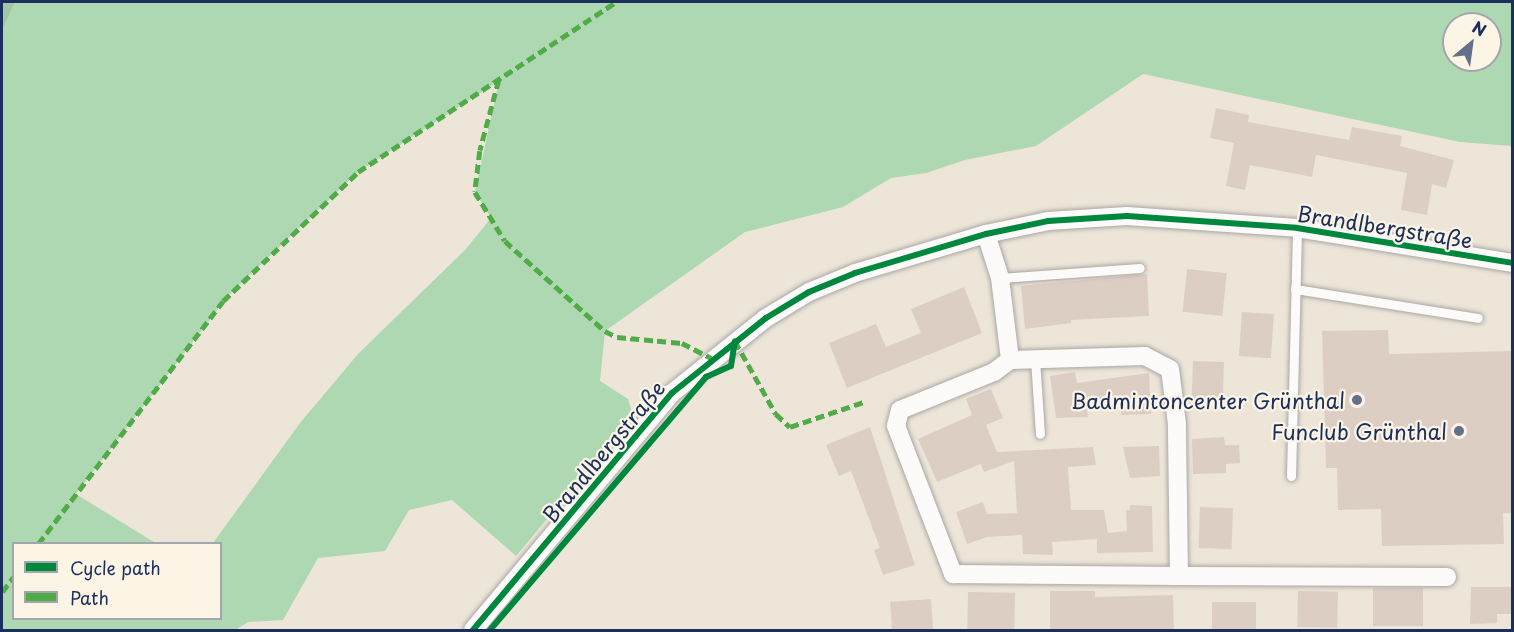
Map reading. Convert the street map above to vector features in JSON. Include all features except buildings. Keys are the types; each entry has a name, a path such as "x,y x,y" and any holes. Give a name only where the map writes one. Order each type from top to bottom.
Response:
{"street":[{"name":"Brandlbergstraße","path":"473,630 672,393 711,358 765,318 809,292 917,252 1048,221 1127,216 1297,228 1512,263"},
{"path":"986,234 1000,278 1010,360"},
{"path":"1179,576 1177,424 1170,369 1144,356 1010,360 994,372 900,410 896,426 953,574 1179,576 1447,577"}],"lane":[{"path":"1291,476 1297,228"},
{"path":"1000,278 1140,268"},
{"path":"1295,289 1478,318"},
{"path":"1035,359 1040,434"}],"green space":[{"path":"2,2 15,2 2,31"},
{"path":"15,2 1512,2 1512,146 1460,142 1143,74 1036,146 965,160 926,173 891,178 843,207 745,232 605,331 600,381 628,399 633,416 516,556 452,500 409,510 385,551 318,558 283,620 248,622 235,630 2,630 2,31","holes":["499,81 475,192 491,218 465,250 358,354 300,423 214,542 222,542 222,620 12,620 12,542 154,542 76,494 229,295 358,172"]}],"marked path":[{"path":"40,542 223,301 358,172 616,2"},
{"path":"499,80 480,151 475,192 505,241 605,331 617,337 682,343 711,358"},
{"path":"735,341 776,414 790,427 864,402"},
{"path":"2,592 12,579"}],"cycle path":[{"path":"473,630 672,393 766,318 809,292 855,273 986,234 1048,221 1127,216 1297,228 1512,263"},
{"path":"490,630 706,377 731,366 735,341"}],"place":[{"name":"Badmintoncenter Grünthal","path":"1357,400"},
{"name":"Funclub Grünthal","path":"1459,431"}]}
